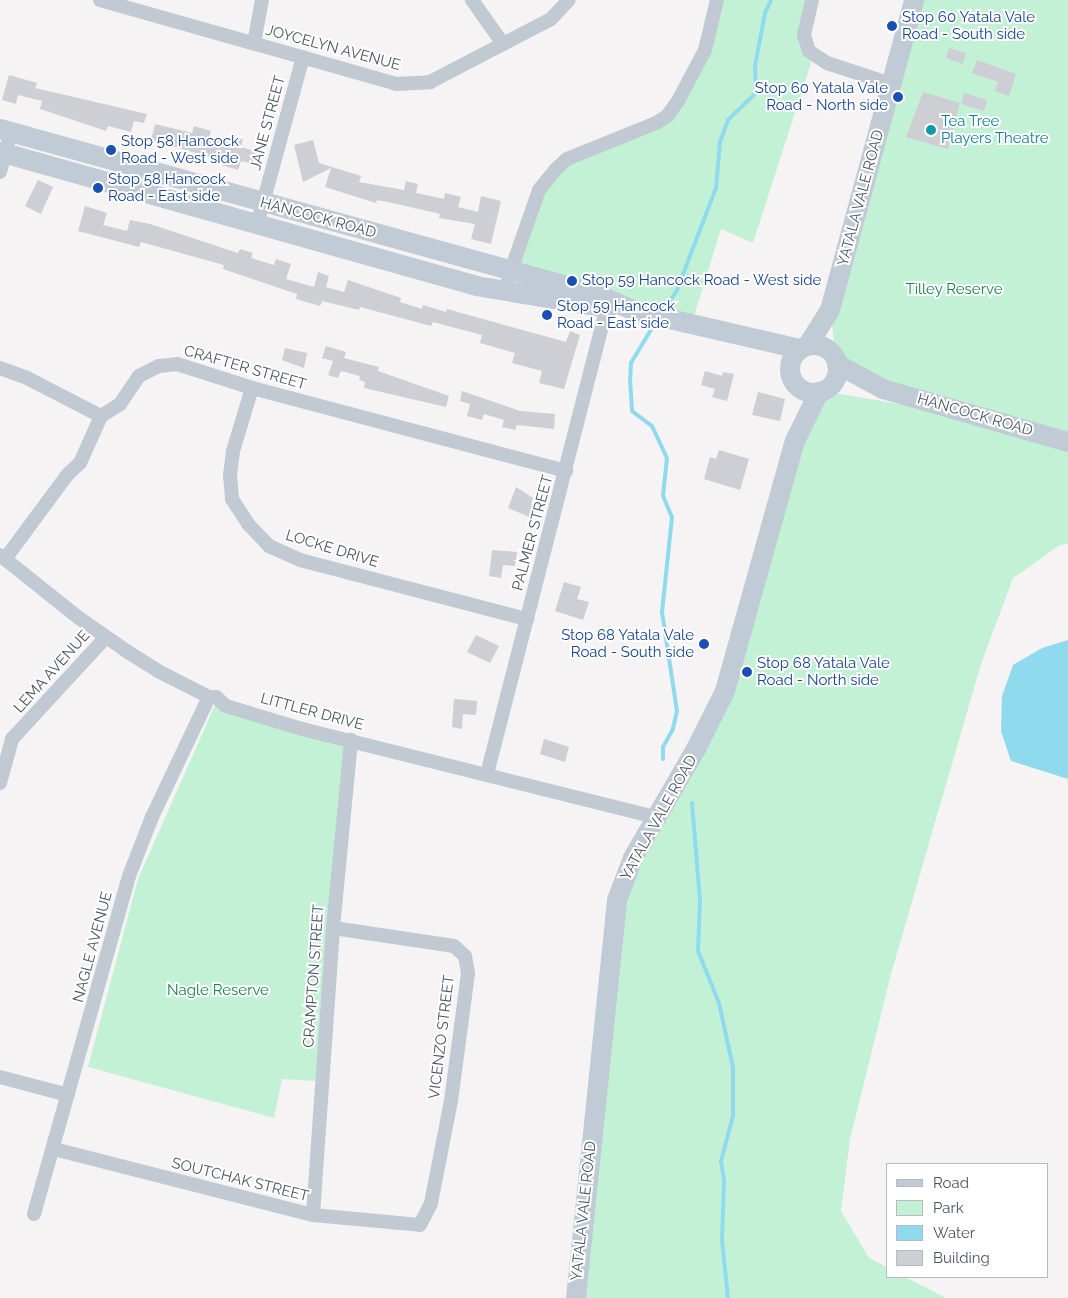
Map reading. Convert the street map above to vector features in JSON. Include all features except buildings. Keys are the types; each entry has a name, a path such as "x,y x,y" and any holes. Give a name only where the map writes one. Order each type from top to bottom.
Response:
{"main road":[{"name":"YATALA VALE ROAD","path":"804,347 830,310 914,0"},
{"name":"HANCOCK ROAD","path":"6,130 510,271 608,304 715,331 804,347"},
{"name":"HANCOCK ROAD","path":"2,159 504,291 608,304"},
{"name":"YATALA VALE ROAD","path":"830,310 835,359"},
{"name":"HANCOCK ROAD","path":"715,331 729,340 770,354 792,377"},
{"path":"804,347 824,347 835,359 836,378 824,390 808,392 792,377 792,358 804,347"},
{"name":"HANCOCK ROAD","path":"835,359 883,390"},
{"name":"YATALA VALE ROAD","path":"792,377 796,442"},
{"name":"HANCOCK ROAD","path":"824,390 883,390 1068,442"},
{"name":"YATALA VALE ROAD","path":"576,1298 617,900 633,858 708,729 725,691 796,442 824,390"}],"street":[{"name":"JOYCELYN AVENUE","path":"100,0 396,84 430,82 551,18 569,0"},
{"path":"254,43 262,0"},
{"path":"472,0 503,44"},
{"path":"504,291 539,190 555,170 567,159 656,123 673,108 704,50 717,0"},
{"path":"812,0 804,35 809,51 827,63 891,84"},
{"name":"JANE STREET","path":"257,225 303,57"},
{"path":"2,159 6,130"},
{"name":"PALMER STREET","path":"487,774 608,304"},
{"name":"CRAFTER STREET","path":"100,416 120,404 139,376 158,366 177,364 252,388 566,471"},
{"path":"0,368 27,378 100,416 80,463 68,474 2,557"},
{"name":"LOCKE DRIVE","path":"252,388 233,451 230,475 232,499 269,546 300,560 527,619"},
{"name":"LITTLER DRIVE","path":"2,557 106,637 158,671 209,697 216,697 231,708 656,817"},
{"name":"LEMA AVENUE","path":"0,783 12,739 106,637"},
{"name":"NAGLE AVENUE","path":"34,1214 54,1149 129,876 152,817 209,697"},
{"name":"CRAMPTON STREET","path":"313,1215 333,928 351,740"},
{"name":"VICENZO STREET","path":"333,928 454,946 465,956 468,973 451,1101 431,1203 420,1225"},
{"path":"0,1077 68,1095"},
{"name":"SOUTCHAK STREET","path":"54,1149 313,1215 420,1225"}],"green space":[{"path":"715,0 812,0 805,26 811,63 753,243 721,229 694,316 510,271 555,170 656,123 684,91"},
{"name":"Tilley Reserve","path":"914,0 1068,0 1068,544 1060,545 1013,578 981,664 891,974 850,1139 841,1211 869,1258 886,1266 886,1278 907,1278 946,1298 575,1298 623,880 711,722 796,426 823,391 992,420 837,364 830,310"},
{"name":"Nagle Reserve","path":"215,705 344,747 316,1081 282,1079 274,1118 88,1067 138,879"}],"water":[{"path":"1068,640 1068,779 1011,761 1001,731 1002,696 1013,665 1042,648"}],"waterway":[{"path":"663,311 677,290 716,188 720,142 728,120 756,93 755,66 765,13 771,0"},
{"path":"655,323 631,363 630,380 632,411 652,426 667,458 663,496 672,517 662,612 677,711 673,729 663,747 663,759"},
{"path":"692,803 700,901 698,951 719,1003 733,1067 733,1116 721,1161 724,1181 722,1240 728,1298"}],"place":[{"name":"Stop 60 Yatala Vale Road - South side","path":"892,26"},
{"name":"Stop 60 Yatala Vale Road - North side","path":"898,97"},
{"name":"Tea Tree Players Theatre","path":"931,130"},
{"name":"Stop 58 Hancock Road - West side","path":"111,150"},
{"name":"Stop 58 Hancock Road - East side","path":"98,188"},
{"name":"Stop 59 Hancock Road - West side","path":"572,281"},
{"name":"Stop 59 Hancock Road - East side","path":"547,315"},
{"name":"Stop 68 Yatala Vale Road - South side","path":"704,644"},
{"name":"Stop 68 Yatala Vale Road - North side","path":"747,672"}]}
